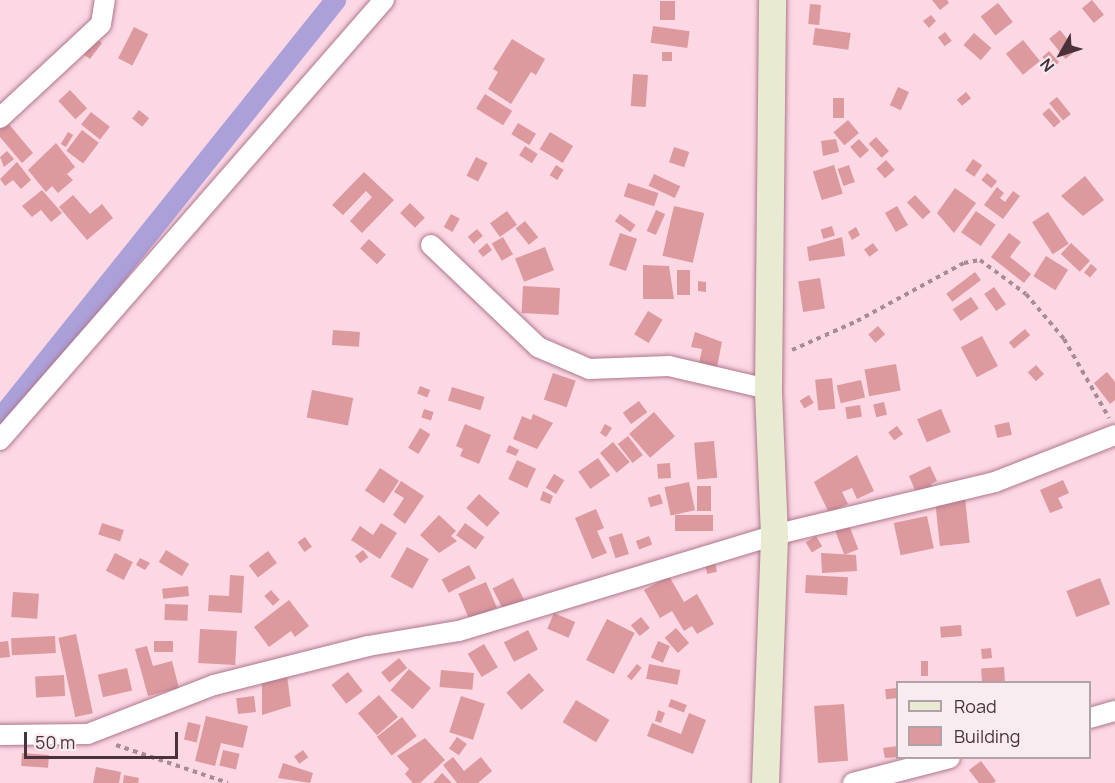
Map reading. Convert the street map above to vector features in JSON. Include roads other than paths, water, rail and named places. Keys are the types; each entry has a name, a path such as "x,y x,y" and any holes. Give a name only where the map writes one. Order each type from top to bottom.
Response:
{"street":[{"path":"0,118 100,24 105,0"},
{"path":"0,440 384,0"},
{"path":"765,783 774,535 768,389 772,0"},
{"path":"430,245 538,347 589,369 669,366 768,389"},
{"path":"0,735 88,734 214,685 368,646 459,631 774,535 995,482 1115,435"},
{"path":"1091,717 1115,711"},
{"path":"853,783 946,759"}],"waterway":[{"path":"0,418 335,0"}]}
